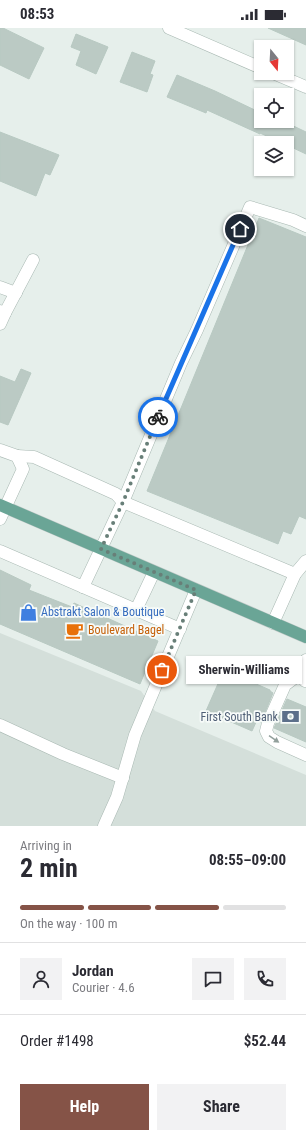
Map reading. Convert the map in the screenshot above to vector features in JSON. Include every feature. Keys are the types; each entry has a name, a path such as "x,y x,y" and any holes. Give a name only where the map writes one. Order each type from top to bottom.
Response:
{"main road":[{"path":"3,507 306,637"}],"street":[{"path":"169,28 190,32 254,64"},
{"path":"288,80 306,88"},
{"path":"83,587 123,502 181,363 197,330 250,207 293,220 306,226"},
{"path":"2,316 34,260"},
{"path":"0,286 16,293"},
{"path":"0,450 17,456 34,457 116,494 123,502 295,574"},
{"path":"0,519 3,507 23,469 17,456"},
{"path":"0,551 180,629"},
{"path":"273,623 295,574 306,561"},
{"path":"136,610 154,572"},
{"path":"104,826 117,797 135,735 196,590"},
{"path":"306,660 302,668 304,678 292,679 285,685 268,722 266,731 269,737 277,742 306,755"},
{"path":"0,725 63,754 123,778"}],"shaded area":[{"path":"0,633 141,691 155,711 306,775 306,826 0,826"}],"building":[{"path":"0,28 3,28 44,48 29,79 0,65"},
{"path":"268,28 306,28 306,45"},
{"path":"76,34 108,47 96,74 76,65 81,51 71,47"},
{"path":"132,52 155,61 150,74 153,75 147,92 120,82"},
{"path":"177,75 254,110 254,128 294,128 294,126 306,132 306,154 294,148 294,136 267,136 260,134 207,110 206,113 167,97"},
{"path":"0,132 59,155 50,175 45,173 36,196 0,181"},
{"path":"259,218 306,237 306,519 299,516 291,534 283,531 278,544 147,491"},
{"path":"21,369 31,373 8,425 0,422 0,376 15,382"},
{"path":"0,570 31,585 29,590 72,607 74,603 158,641 140,684 0,624"},
{"path":"224,670 270,690 273,693 261,722 257,720 252,731 206,711"},
{"name":"First South Bank","path":"287,699 306,707 306,742 274,728"}],"way so far":[{"path":"158,417 123,502 101,549 196,590 162,670"}],"place":[{"name":"Abstrakt Salon & Boutique","path":"28,612"},
{"name":"Boulevard Bagel","path":"75,630"},
{"name":"Sherwin-Williams","path":"162,670"},
{"name":"First South Bank","path":"291,717"}],"route":[{"path":"158,417 240,229"}]}
